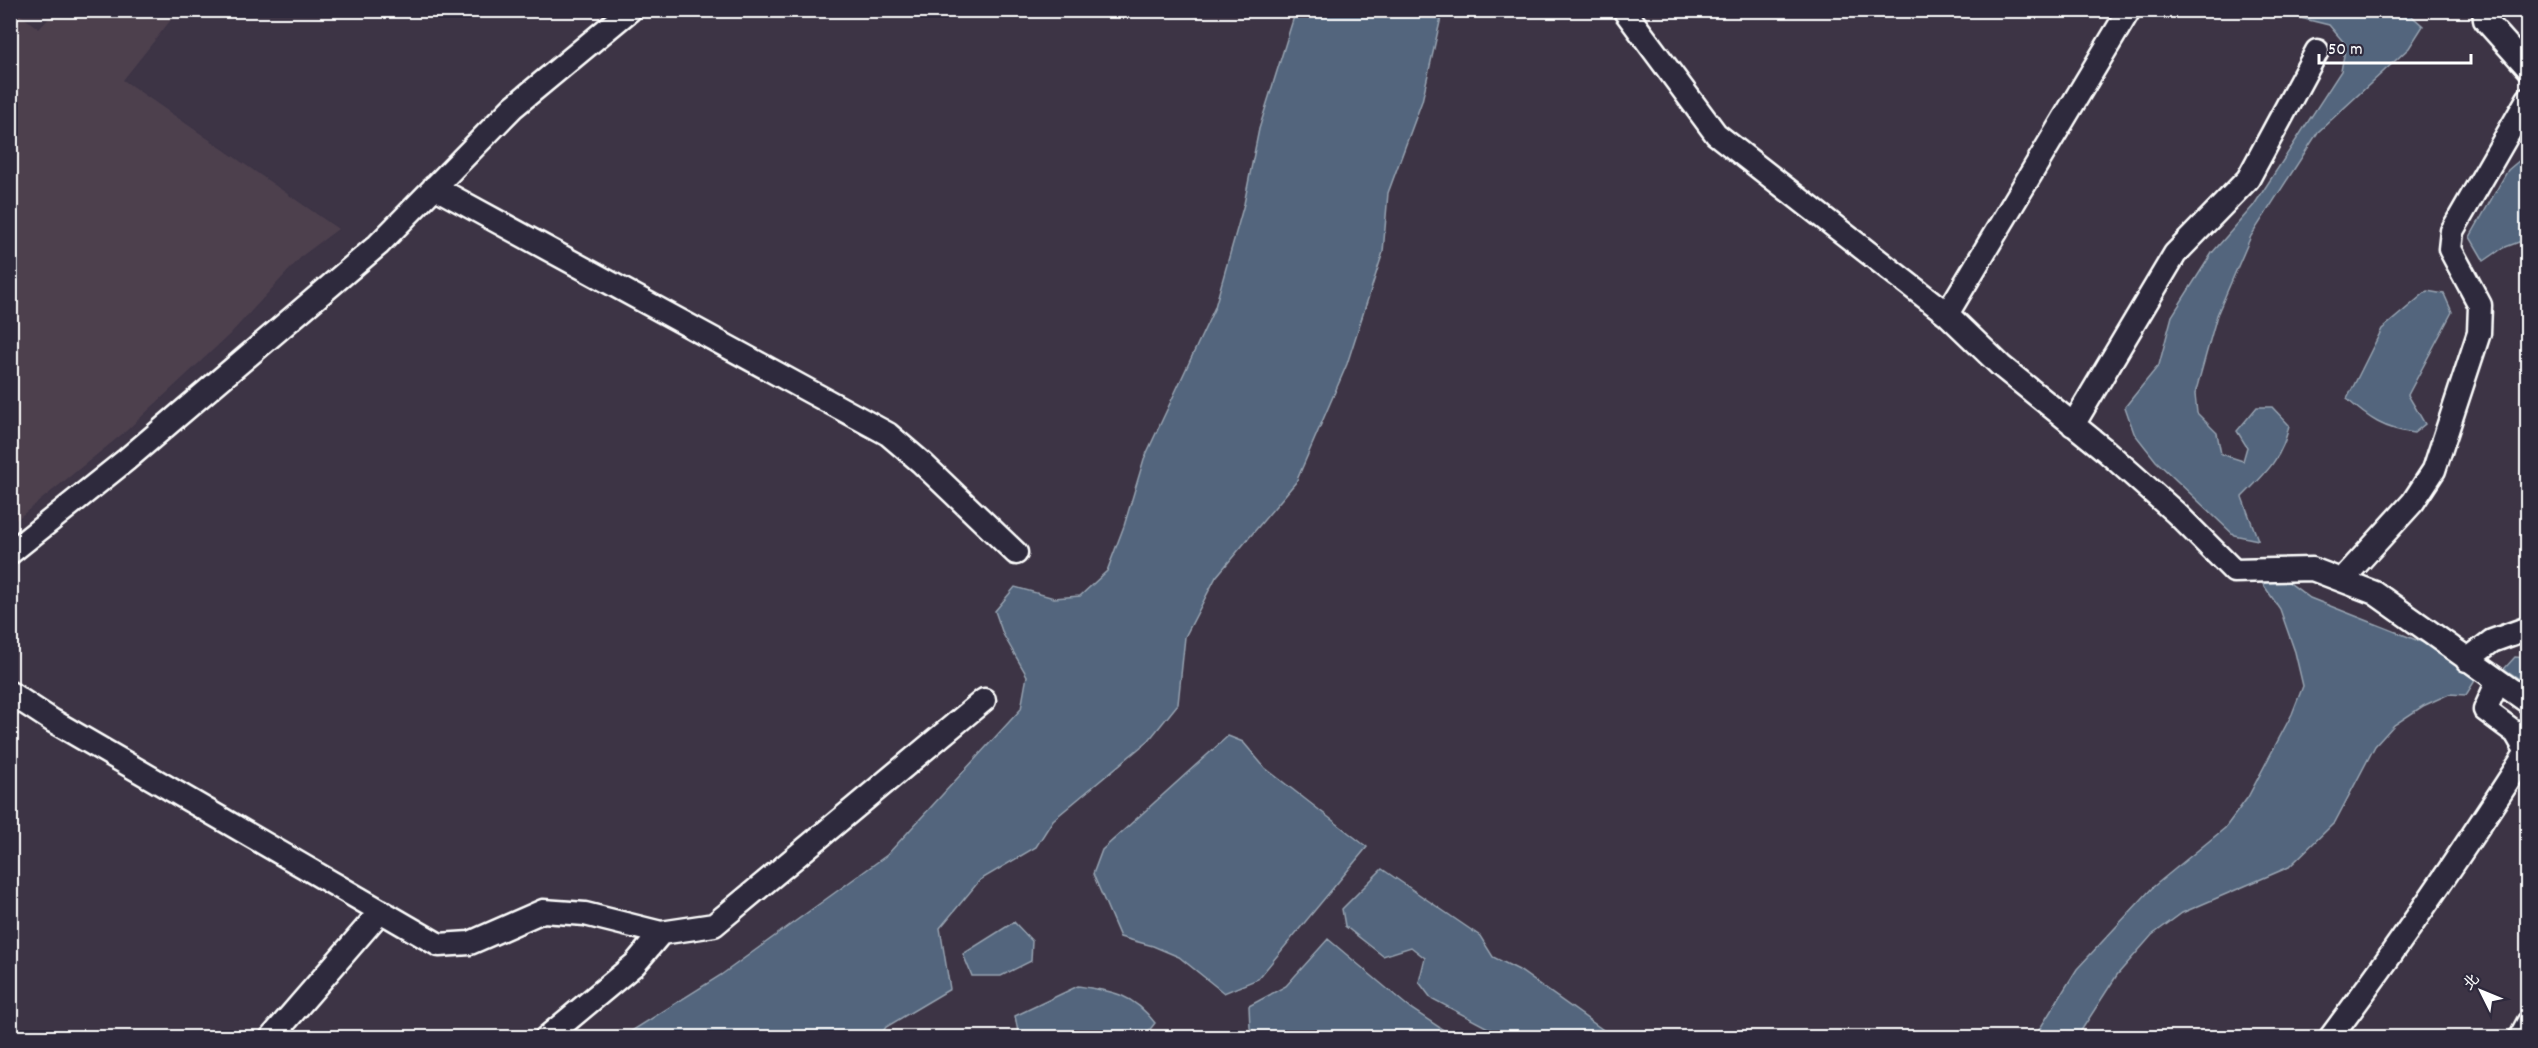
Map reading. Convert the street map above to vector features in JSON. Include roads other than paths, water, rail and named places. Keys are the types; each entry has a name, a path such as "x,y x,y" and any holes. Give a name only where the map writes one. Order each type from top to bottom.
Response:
{"street":[{"path":"10,553 126,460 378,245 513,106 630,10"},
{"path":"1624,10 1716,134 1947,314 2001,366 2176,513 2234,571 2312,569 2375,593 2528,702"},
{"path":"1947,314 2129,10"},
{"path":"2484,10 2485,20 2528,68"},
{"path":"2073,425 2175,254 2248,179 2317,51"},
{"path":"2342,580 2413,502 2434,470 2480,333 2480,305 2450,249 2451,231 2528,99"},
{"path":"434,187 888,434 922,463 1016,553"},
{"path":"2467,660 2492,641 2528,628"},
{"path":"2330,1038 2388,960 2527,752 2516,733 2485,710 2498,681"},
{"path":"10,693 73,733 439,945 470,943 543,911 585,914 661,933 714,925 984,700"},
{"path":"271,1038 381,911"},
{"path":"546,1038 636,964 661,933"},
{"path":"2520,1038 2528,1023"}],"water":[{"path":"1296,10 1441,10 1442,13 1422,101 1388,193 1383,252 1347,364 1296,482 1216,577 1185,637 1178,704 1149,740 1053,820 1036,847 980,880 940,928 950,989 886,1027 879,1037 622,1037 721,975 887,855 1021,709 1027,676 1003,634 995,611 1015,587 1054,598 1080,596 1107,571 1124,526 1144,459 1215,307 1244,204 1259,129"},
{"path":"2272,11 2406,11 2423,26 2409,48 2318,132 2251,236 2217,315 2195,394 2197,413 2217,433 2221,454 2243,461 2247,447 2237,431 2257,407 2272,407 2289,425 2282,447 2272,465 2242,497 2258,540 2234,535 2156,461 2134,433 2125,407 2159,365 2172,316 2212,253 2254,205 2341,71 2346,45 2329,25"},
{"path":"2527,154 2527,239 2503,248 2484,261 2470,237 2508,170"},
{"path":"2427,291 2444,294 2452,312 2408,395 2425,424 2414,433 2394,429 2377,422 2347,399 2382,329"},
{"path":"2256,574 2279,575 2310,598 2439,649 2476,679 2466,695 2449,694 2423,706 2394,725 2375,746 2335,822 2289,867 2182,913 2152,935 2117,975 2077,1037 2034,1038 2077,969 2153,887 2225,828 2248,797 2292,714 2303,686 2295,652 2280,609"},
{"path":"2515,657 2527,658 2527,684 2504,669"},
{"path":"1228,736 1243,742 1265,768 1367,847 1258,979 1224,993 1179,957 1153,946 1120,937 1093,874 1102,850"},
{"path":"1382,869 1480,936 1493,957 1519,970 1613,1037 1505,1037 1431,998 1419,982 1425,958 1411,947 1383,956 1345,926 1342,909"},
{"path":"1014,922 1032,941 1031,961 1001,976 972,976 963,954"},
{"path":"1328,939 1410,1008 1454,1037 1260,1037 1250,1028 1249,1006 1286,986"},
{"path":"1078,986 1112,992 1130,1000 1147,1013 1155,1023 1144,1037 1019,1037 1015,1016"}]}
